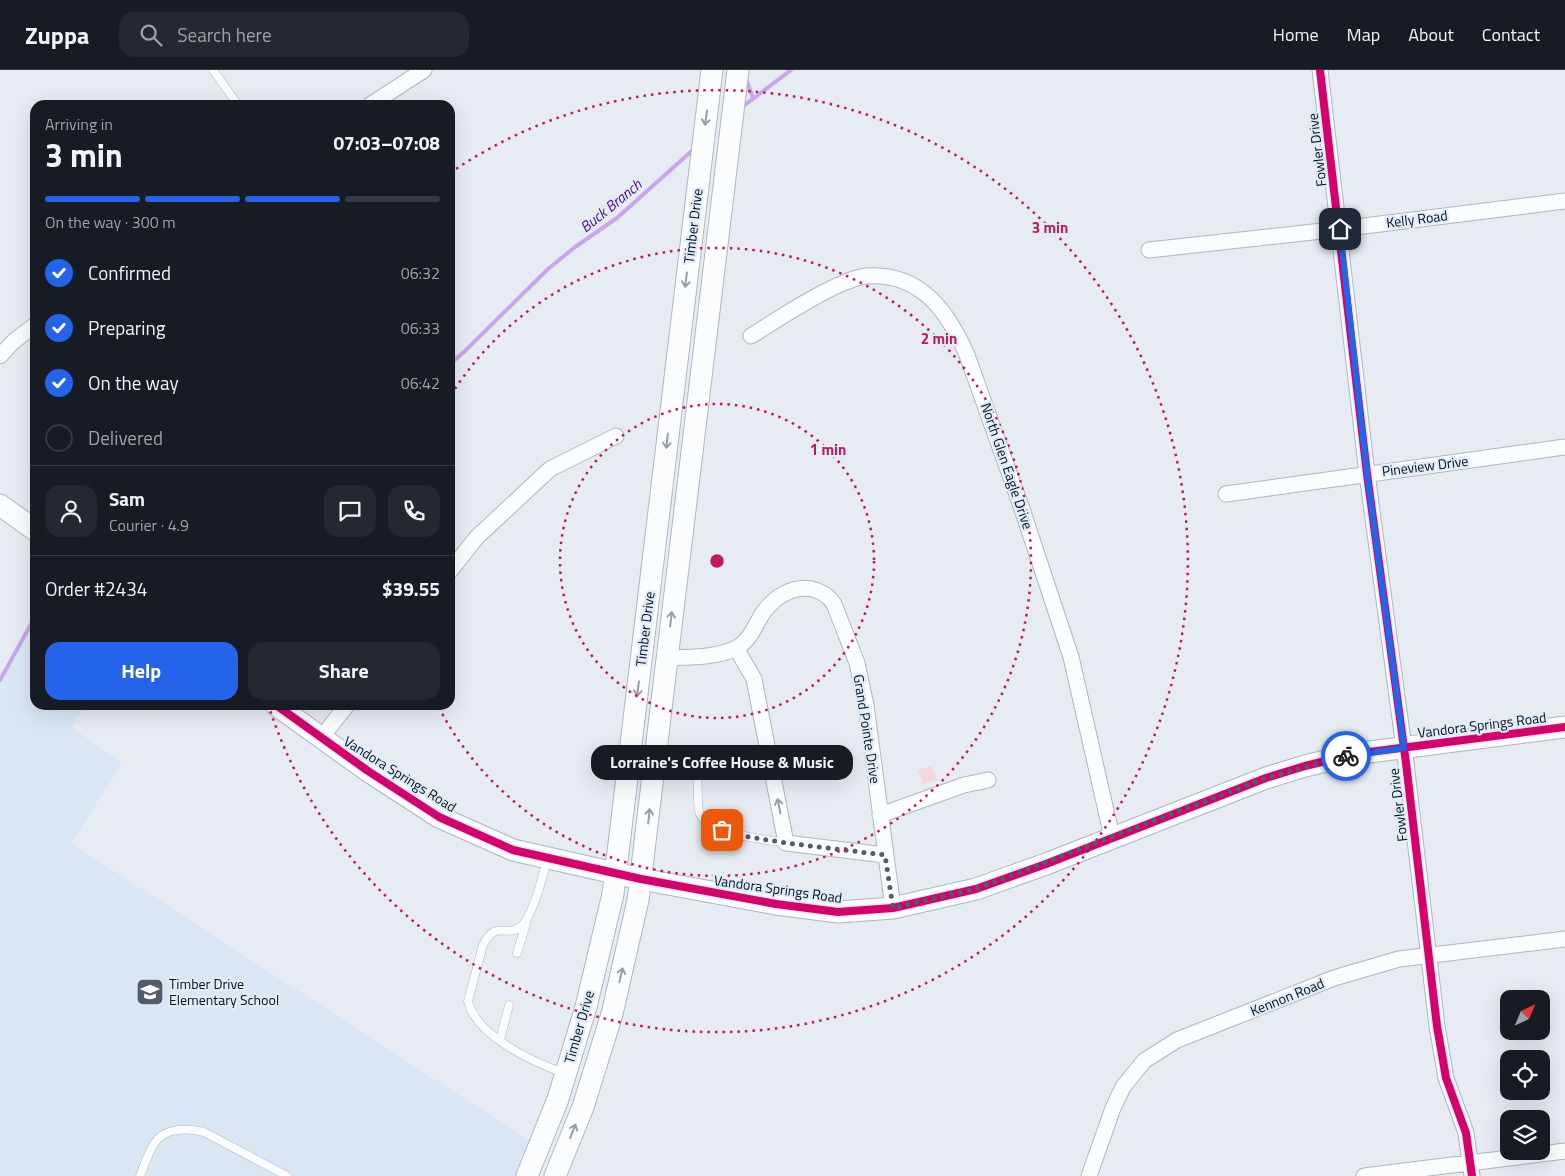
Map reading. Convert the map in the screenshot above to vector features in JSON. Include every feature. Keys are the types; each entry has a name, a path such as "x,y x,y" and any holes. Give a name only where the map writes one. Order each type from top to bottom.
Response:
{"main road":[{"name":"Timber Drive","path":"527,1176 566,1074 586,1007 613,896 712,70"},
{"name":"Timber Drive","path":"555,1176 583,1107 612,1014 637,906 738,70"},
{"path":"0,504 30,526"},
{"name":"Vandora Springs Road","path":"283,710 368,771 439,817 513,850 641,879 776,904 838,912 893,908 976,889 1046,864 1251,784 1297,769 1354,754 1565,727"}],"street":[{"path":"378,100 424,70"},
{"name":"Fowler Drive","path":"1320,70 1367,474 1404,748 1428,955 1446,1078 1466,1133 1471,1169"},
{"name":"Kelly Road","path":"1149,250 1565,201"},
{"name":"North Glen Eagle Drive","path":"751,336 820,293 865,276 901,280 926,293 940,306 967,355 1059,617 1080,692 1112,837"},
{"path":"0,356 14,341 30,329"},
{"path":"455,565 476,538 550,469 616,436"},
{"name":"Pineview Drive","path":"1226,494 1565,448"},
{"name":"Grand Pointe Drive","path":"736,648 749,637 764,611 773,601 788,592 805,588 816,590 830,598 856,663 866,705 893,908"},
{"path":"666,658 700,658 736,648 754,679 786,843 885,855"},
{"path":"321,738 343,710"},
{"path":"880,815 964,785 988,780"},
{"name":"Kennon Road","path":"1089,1176 1113,1108 1123,1088 1144,1061 1177,1040 1334,978 1399,959 1565,940"},
{"path":"1364,1176 1471,1169 1565,1151"}],"lane":[{"path":"213,70 234,100"},
{"path":"772,770 744,767 711,760 702,763 697,768 699,813 712,827 732,834 786,843"},
{"path":"517,953 548,858"},
{"path":"528,917 520,928 495,931 487,937 483,945 468,1001 470,1009 480,1023 511,1049 540,1064 566,1074"},
{"path":"500,1040 509,1005"},
{"path":"140,1176 155,1142 177,1130 190,1129 204,1132 287,1176"}],"shaded area":[{"name":"Timber Drive Elementary School","path":"30,626 30,710 84,710 72,727 122,764 71,843 531,1142 516,1176 0,1176 0,680"},
{"path":"932,766 937,780 923,784 918,770"}],"waterway":[{"name":"Buck Branch","path":"742,107 791,70"},
{"path":"746,79 753,98"},
{"name":"Buck Branch","path":"455,360 548,269 575,247 617,218 695,148"},
{"name":"Buck Branch","path":"0,680 30,626"}],"cycle path":[{"path":"1320,70 1367,474 1406,763 1437,1026 1446,1078 1466,1133 1472,1176"},
{"path":"283,710 368,771 439,817 513,850 641,879 776,904 838,912 893,908 976,889 1046,864 1266,778 1305,766 1354,754 1565,727"}],"way so far":[{"path":"722,830 732,834 786,843 885,855 893,908 976,889 1046,864 1266,778 1346,756"}],"place":[{"name":"Lorraine's Coffee House & Music","path":"722,830"},
{"name":"Timber Drive Elementary School","path":"150,992"}],"route":[{"path":"1340,229 1367,474 1404,748 1346,756"}]}
